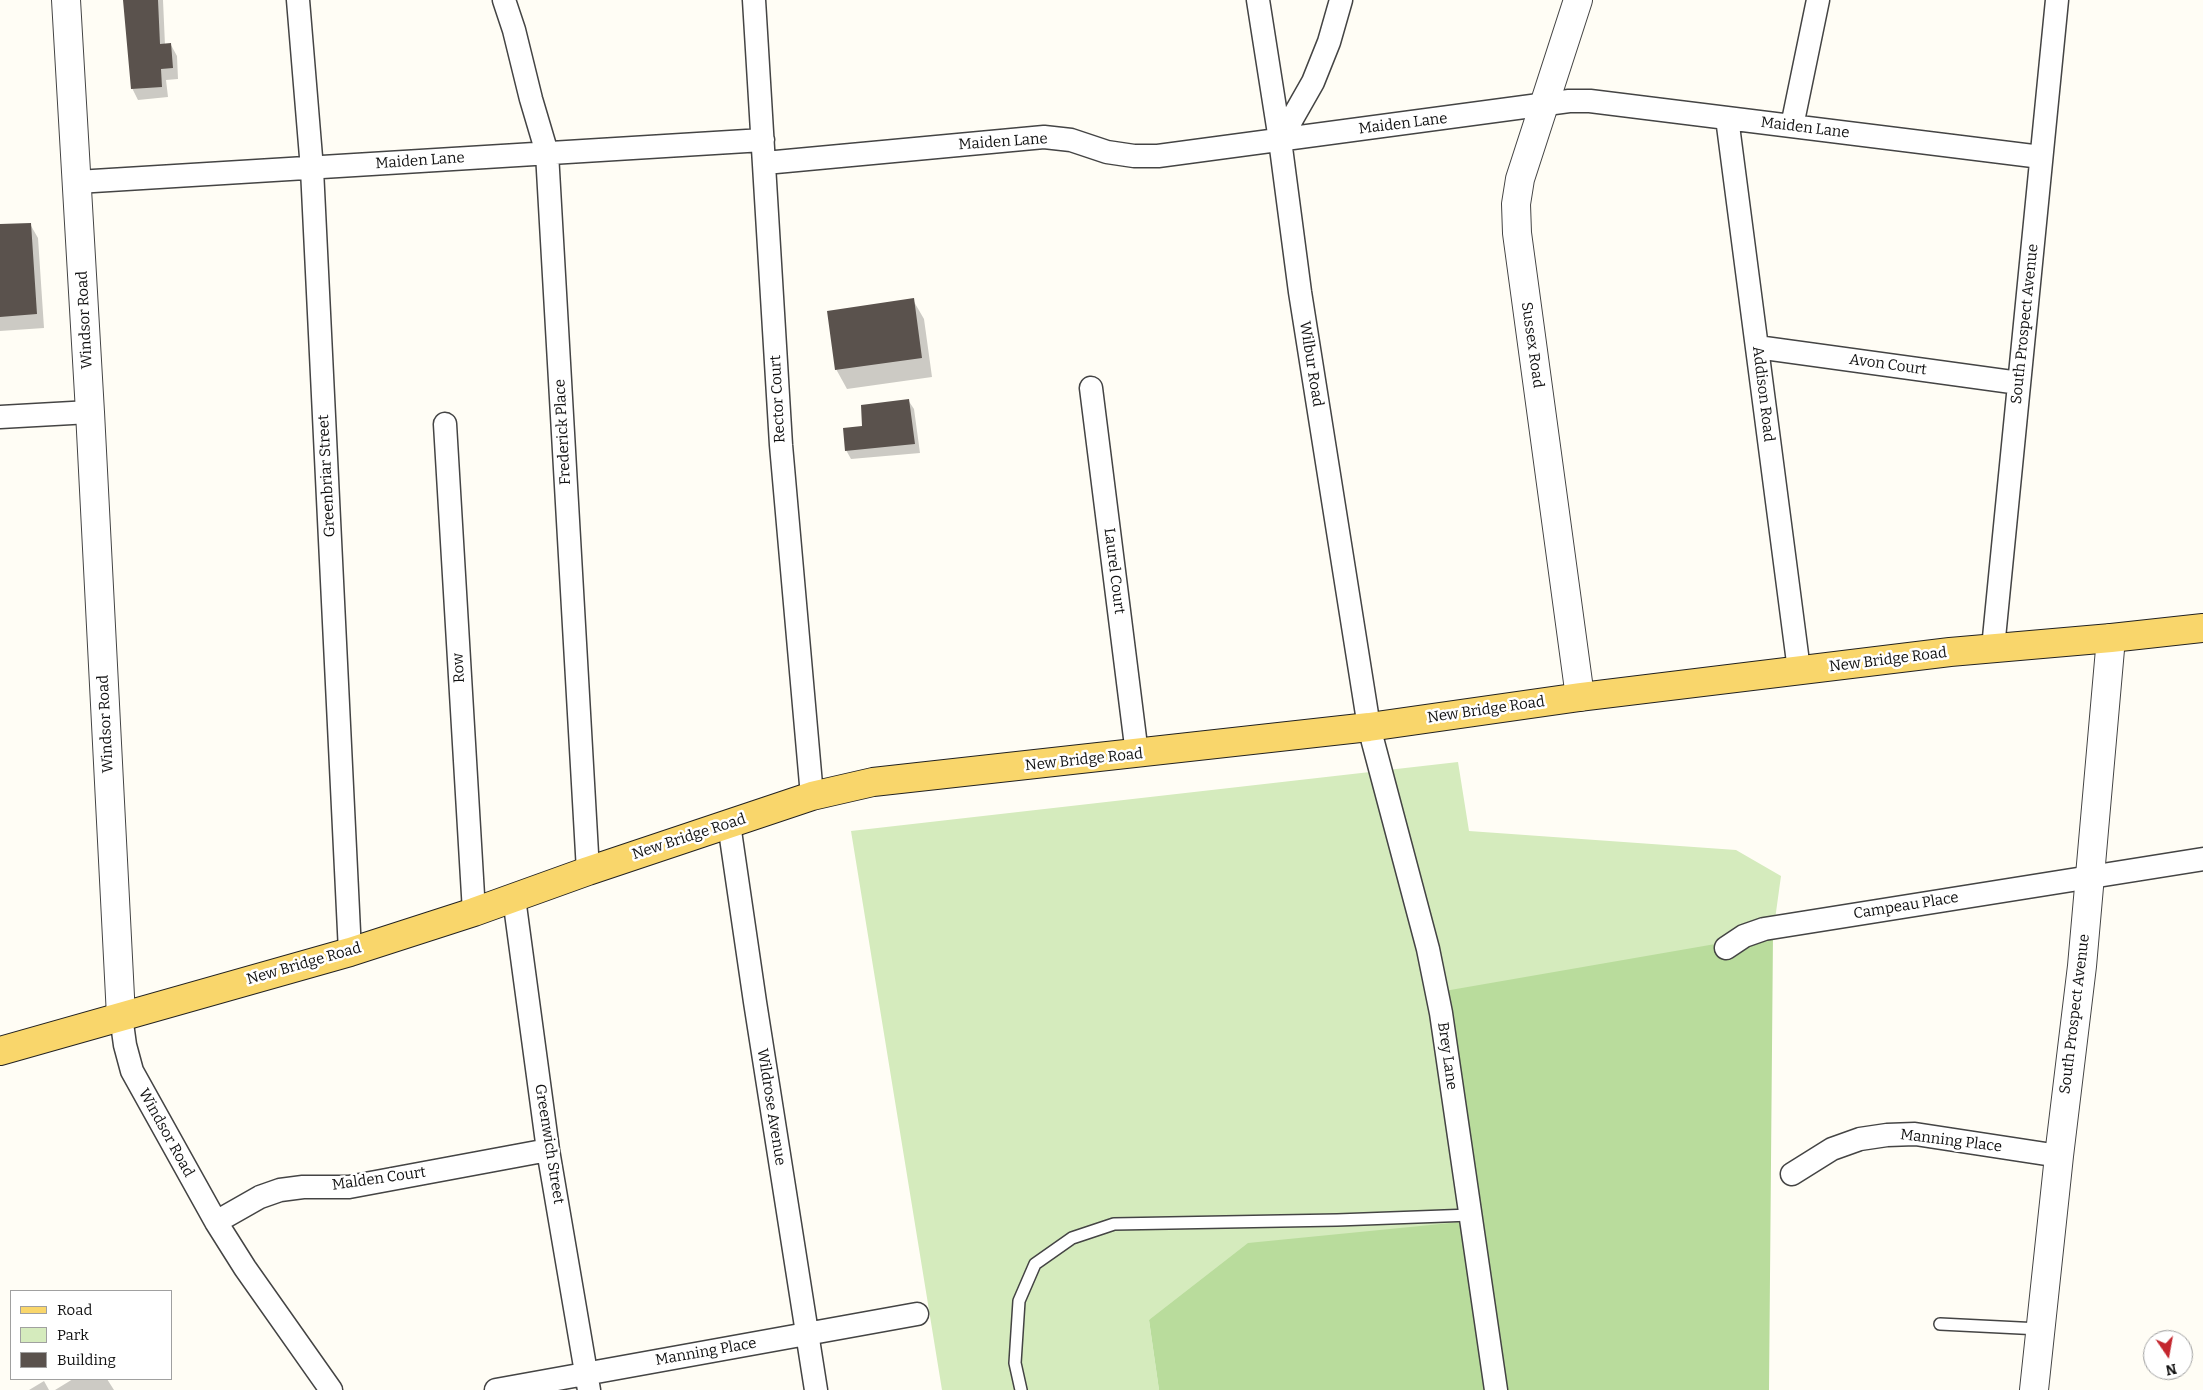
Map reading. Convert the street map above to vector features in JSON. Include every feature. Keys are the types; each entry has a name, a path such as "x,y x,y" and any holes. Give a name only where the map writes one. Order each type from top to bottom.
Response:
{"main road":[{"name":"New Bridge Road","path":"0,1051 350,952 474,912 588,871 812,796 873,782 1369,727 1580,696 1799,670 1993,648 2203,628"}],"street":[{"name":"Windsor Road","path":"66,0 90,412 120,1016 125,1045 132,1071 216,1222 331,1390"},
{"name":"Greenbriar Street","path":"298,0 312,169 350,952"},
{"name":"Frederick Place","path":"504,0 514,30 547,153 588,871"},
{"name":"Rector Court","path":"754,0 781,445 812,796"},
{"name":"Wilbur Road","path":"1258,0 1280,140 1300,292 1369,727"},
{"path":"1280,140 1312,82 1329,42 1342,0"},
{"name":"Sussex Road","path":"1578,0 1520,179 1516,204 1517,233 1580,696"},
{"path":"1792,126 1818,0"},
{"name":"South Prospect Avenue","path":"1993,648 2057,0"},
{"name":"Maiden Lane","path":"765,162 1044,137 1071,140 1107,152 1134,156 1158,156 1544,106 1569,101 1727,118 2042,157"},
{"name":"Addison Road","path":"1727,118 1799,670"},
{"name":"Maiden Lane","path":"77,182 763,140"},
{"name":"Avon Court","path":"1757,347 2019,383"},
{"name":"Laurel Court","path":"1092,388 1137,754"},
{"path":"0,417 90,412"},
{"name":"Row","path":"445,424 474,912"},
{"name":"South Prospect Avenue","path":"2034,1390 2082,966 2111,638"},
{"name":"Brey Lane","path":"1369,727 1434,976 1496,1390"},
{"name":"Wildrose Avenue","path":"729,824 816,1390"},
{"name":"Campeau Place","path":"1726,948 1744,936 1764,929 2203,859"},
{"name":"Greenwich Street","path":"514,898 548,1150 587,1382"},
{"name":"Manning Place","path":"1792,1174 1805,1164 1832,1149 1860,1139 1887,1135 1915,1134 2059,1156"},
{"name":"Malden Court","path":"216,1222 260,1197 280,1190 303,1187 349,1187 548,1150"},
{"name":"Manning Place","path":"496,1390 587,1382 806,1334 917,1314"}],"lane":[{"path":"1021,1390 1016,1363 1019,1301 1034,1264 1072,1238 1114,1224 1337,1220 1471,1215"},
{"path":"1940,1324 2040,1329"}],"green space":[{"path":"1458,762 1469,831 1736,850 1781,876 1773,934 1481,1220 1149,1320 1159,1390 942,1390 851,831"},
{"path":"1773,934 1769,1390 1159,1390 1149,1320 1248,1243 1481,1220 1433,993"}],"building":[{"path":"123,0 158,0 160,44 171,43 173,68 161,69 162,87 131,89"},
{"path":"31,223 37,314 0,317 0,224"},
{"path":"914,298 922,358 835,370 827,311"},
{"path":"909,399 915,444 845,451 843,428 862,426 861,405"}]}
